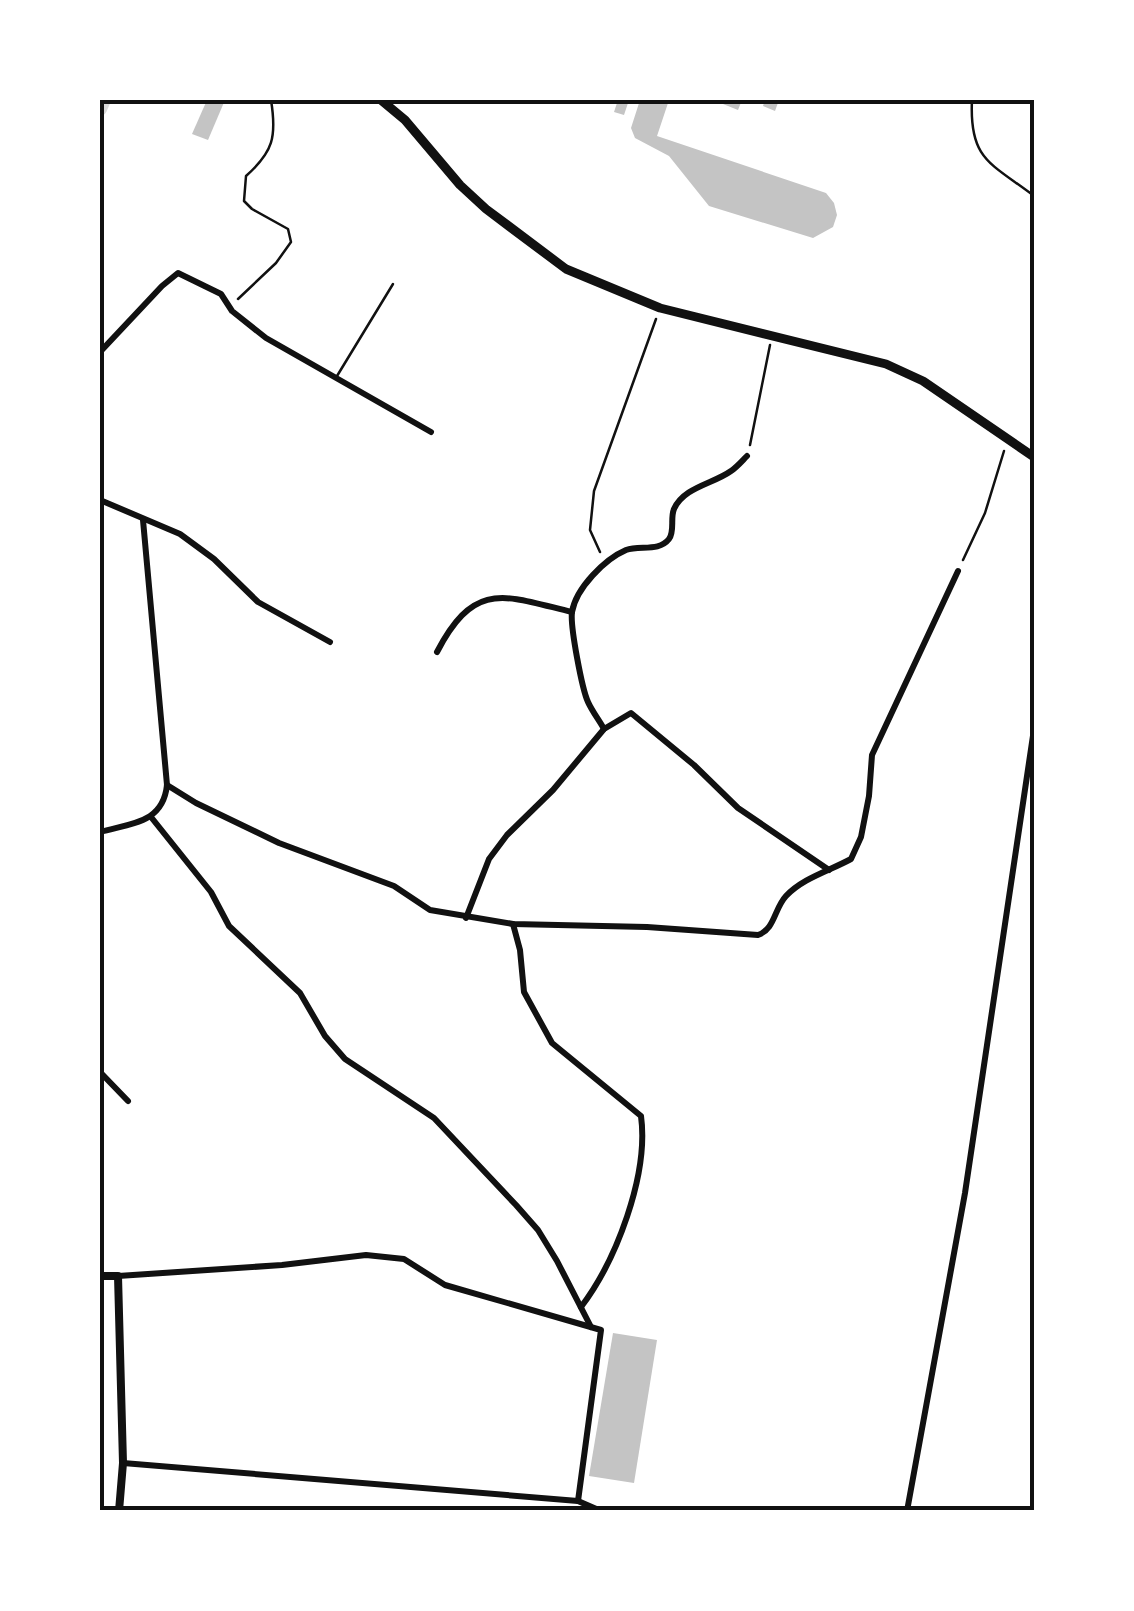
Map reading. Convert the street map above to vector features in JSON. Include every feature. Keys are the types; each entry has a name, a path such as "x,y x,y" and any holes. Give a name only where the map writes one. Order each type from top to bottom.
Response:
{"main road":[{"path":"380,100 405,120 460,185 566,269 660,308 886,364 923,381 1034,457"}],"street":[{"path":"100,352 178,273 221,294 230,308 266,338 431,432"},
{"path":"604,729 588,702 572,612 583,591 606,560 627,550 653,548 668,541 674,510 681,501 692,491 730,472 748,456"},
{"path":"100,500 180,534 214,559 258,602 330,642"},
{"path":"100,832 151,817 165,802 167,785 144,520"},
{"path":"167,785 279,843 394,886 430,910 513,924 758,935 769,929 781,901 798,884 851,859 861,838 872,755 958,572"},
{"path":"437,652 464,612 486,600 510,597 572,612"},
{"path":"466,918 488,859 506,835 553,790 604,729 631,714 694,765 738,808 830,871"},
{"path":"907,1511 964,1192 1034,728"},
{"path":"151,817 211,892 229,926 300,993 325,1036 345,1058 434,1118 538,1230 592,1327"},
{"path":"513,924 524,992 552,1043 641,1116 640,1154 626,1223 598,1284 581,1307"},
{"path":"100,1072 128,1100"},
{"path":"100,1276 282,1266 366,1255 404,1259 444,1285 602,1331 578,1501"},
{"path":"118,1276 123,1462 119,1511"},
{"path":"123,1462 578,1501 602,1511"}],"lane":[{"path":"972,100 971,127 981,155 1034,196"},
{"path":"336,378 394,284"}],"path":[{"path":"230,308 276,264 290,242 288,229 244,201 246,176 268,156 274,120 271,100"},
{"path":"606,560 593,543 590,530 594,491 660,308"},
{"path":"748,456 772,336"},
{"path":"958,572 984,513 1008,440"}],"building":[{"path":"207,100 225,100 208,140 192,134"},
{"path":"618,100 629,100 624,115 614,112"},
{"path":"640,100 669,100 657,136 826,193 837,215 833,227 813,238 709,206 669,156 635,138 631,128"},
{"path":"724,100 742,100 738,110 723,104"},
{"path":"765,100 779,100 775,111 763,106"},
{"path":"613,1333 657,1340 634,1483 589,1476"}],"waterway":[{"path":"100,109 104,100"}]}
